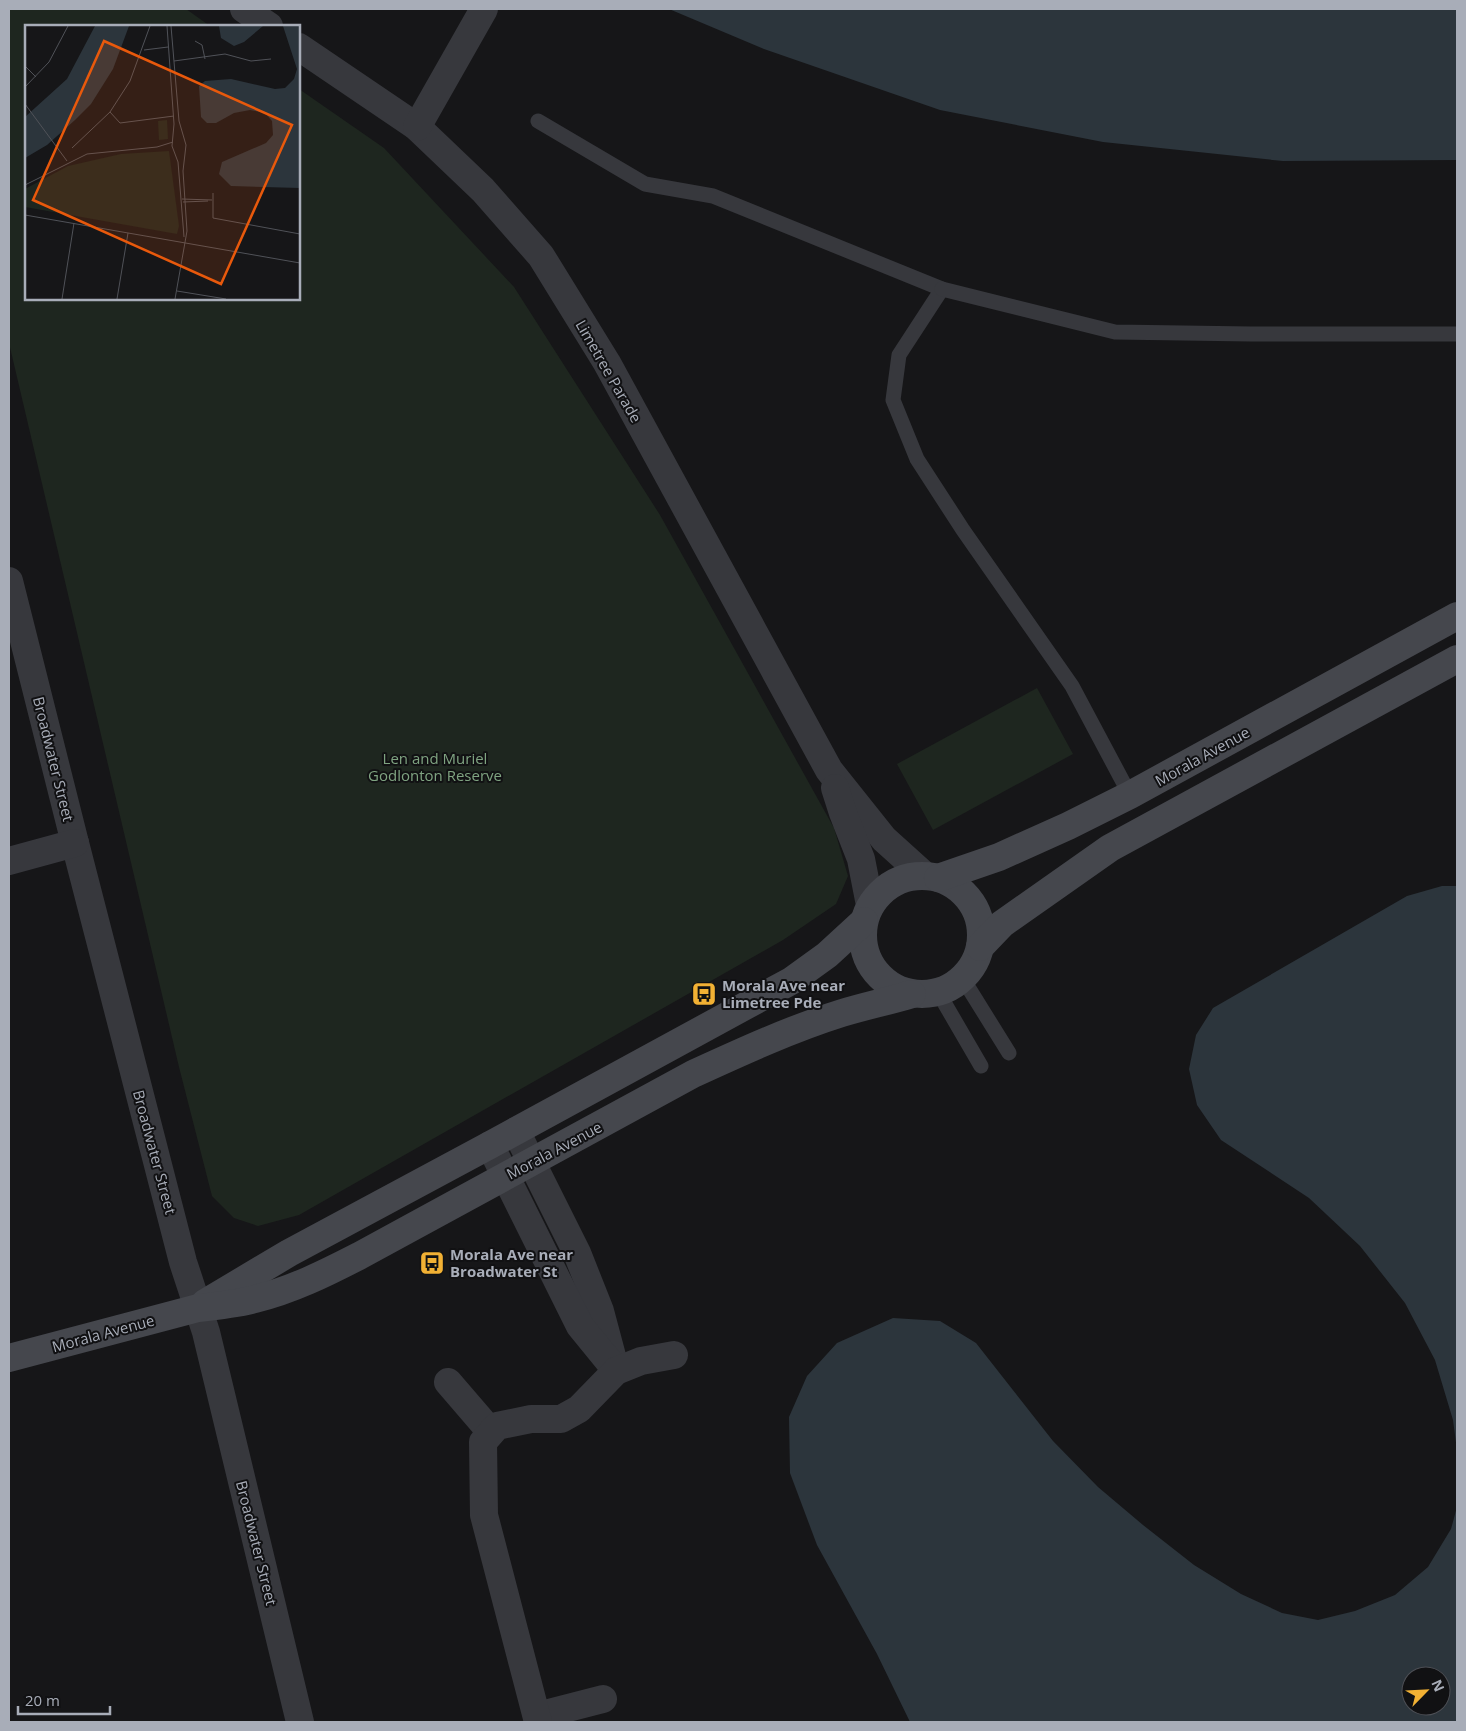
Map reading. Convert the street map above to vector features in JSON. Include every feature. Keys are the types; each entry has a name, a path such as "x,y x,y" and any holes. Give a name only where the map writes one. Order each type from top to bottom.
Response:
{"main road":[{"name":"Morala Avenue","path":"931,877 1025,846 1130,795 1457,616"},
{"path":"980,947 1002,924 1110,848 1457,659"},
{"path":"908,877 931,877 957,887 968,899 977,914 981,930 980,947 974,964 962,979 947,989 925,993 897,989 883,980 872,968 865,953 862,937 867,913 880,892 894,883 908,877"},
{"name":"Morala Avenue","path":"198,1308 289,1253 791,981 827,954 867,913"},
{"name":"Morala Avenue","path":"9,1358 198,1308 228,1305 256,1299 311,1280 359,1256 693,1074 740,1052 842,1013 925,993"}],"street":[{"path":"244,9 268,25"},
{"path":"417,128 484,9"},
{"name":"Limetree Parade","path":"300,48 417,128 483,190 541,256 607,363 829,770 884,838 931,877"},
{"name":"Broadwater Street","path":"9,581 74,843 183,1262 206,1332 300,1722"},
{"name":"Limetree Parade","path":"829,770 861,859 866,880 867,913"},
{"path":"9,861 74,843"},
{"path":"516,1131 577,1253 600,1312 616,1371"},
{"path":"490,1145 580,1326 616,1371"},
{"path":"603,1699 538,1719 484,1515 482,1442 497,1426 531,1419 561,1419 579,1409 616,1371 641,1361 674,1355"},
{"path":"448,1382 491,1432"}],"lane":[{"path":"538,121 645,184 713,196 942,289 1115,332 1457,334"},
{"path":"942,289 899,355 893,400 917,459 963,530 1072,686 1130,795"},
{"path":"962,979 1009,1053"},
{"path":"925,993 981,1066"}],"green space":[{"name":"Len and Muriel Godlonton Reserve","path":"9,9 186,9 209,25 25,25 25,300 300,300 300,90 384,148 514,287 660,515 834,828 848,876 836,904 783,940 299,1215 258,1226 234,1218 212,1196 179,1067 9,343"},
{"path":"1037,688 1073,754 933,830 897,764"}],"shaded area":[{"path":"669,9 1457,9 1457,160 1283,161 1103,142 940,110 764,49"},
{"path":"1442,886 1457,886 1457,1450 1453,1420 1435,1360 1405,1303 1360,1246 1309,1198 1221,1140 1197,1105 1189,1069 1196,1035 1213,1008 1407,896"},
{"path":"893,1318 940,1321 976,1343 1053,1441 1098,1487 1194,1565 1241,1594 1282,1613 1318,1620 1355,1611 1395,1595 1428,1567 1451,1529 1457,1507 1457,1722 910,1722 877,1654 817,1545 790,1473 789,1417 807,1376 837,1343"}],"place":[{"name":"Morala Ave near Limetree Pde","path":"704,994"},
{"name":"Morala Ave near Broadwater St","path":"432,1263"}]}
